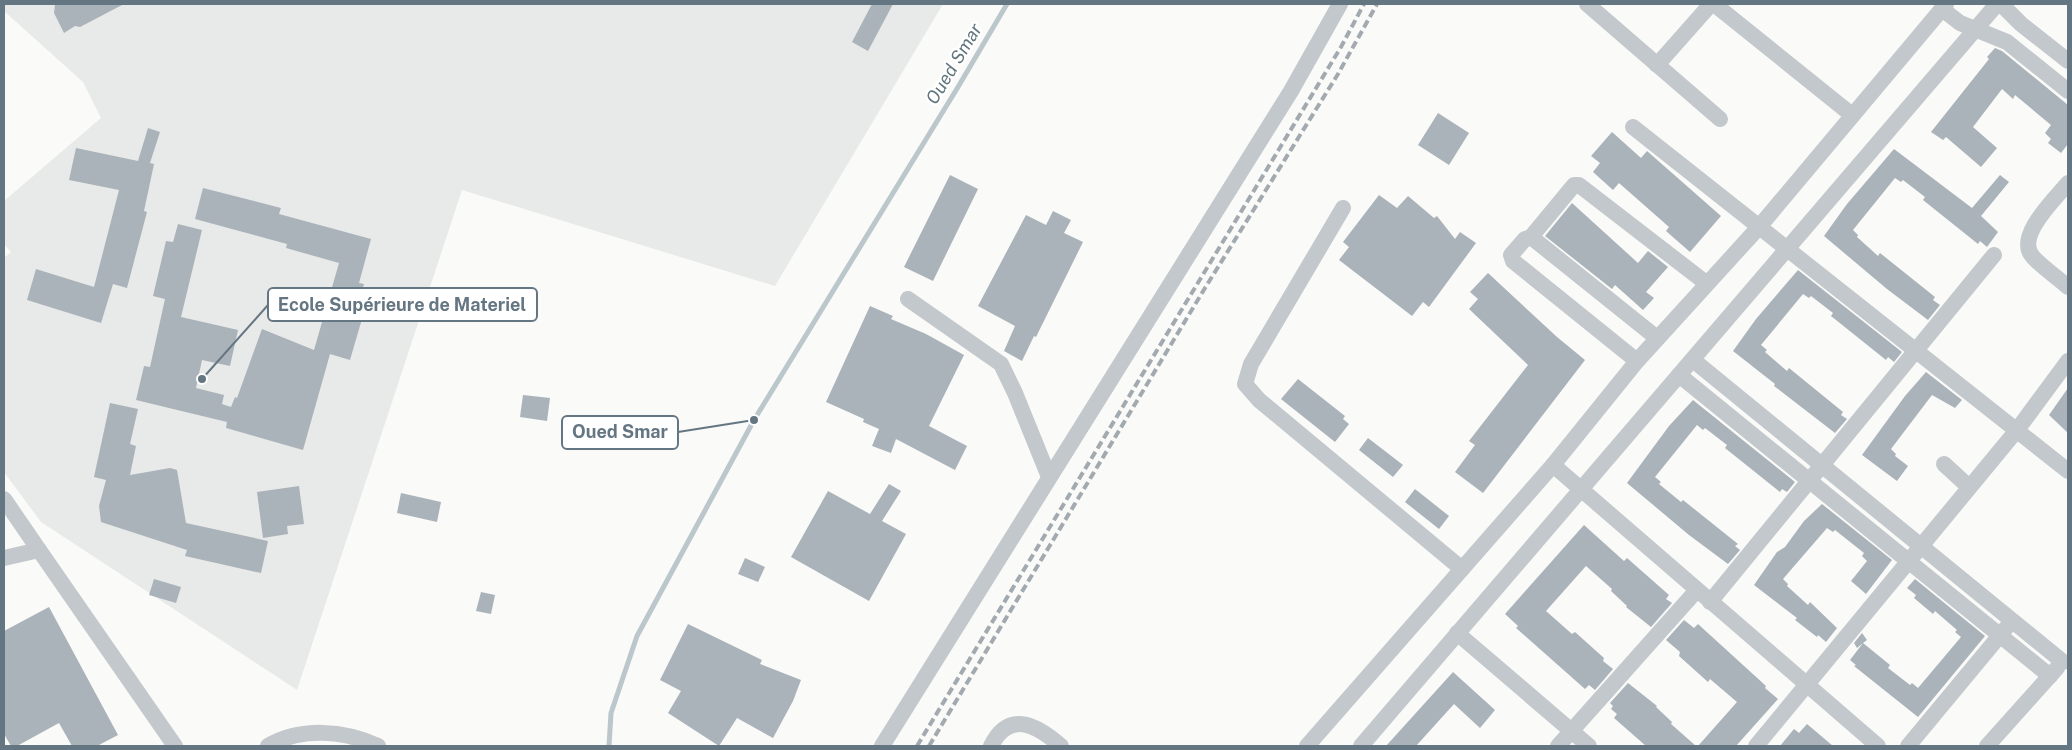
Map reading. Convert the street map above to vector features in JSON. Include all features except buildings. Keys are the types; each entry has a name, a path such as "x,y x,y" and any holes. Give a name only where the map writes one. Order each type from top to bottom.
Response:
{"street":[{"path":"882,746 1291,91 1340,4"},
{"path":"1587,4 1720,119"},
{"path":"1658,65 1712,4 1852,115"},
{"path":"1361,746 1679,375 1694,360 1997,4"},
{"path":"2001,4 2021,24 2068,61"},
{"path":"1307,746 1553,465 1657,338 1759,227 1944,6 1953,19 2007,42 2068,91"},
{"path":"1633,127 1917,350 2068,472"},
{"path":"2068,183 2032,229 2028,242 2032,256 2068,287"},
{"path":"1637,361 1513,260 1510,255 1525,239 1531,237 1574,185 1579,185 1706,283"},
{"path":"1343,208 1251,364 1245,384 1259,400 1462,569"},
{"path":"1531,237 1657,338"},
{"path":"1710,602 1994,255"},
{"path":"908,298 1001,364 1015,393 1049,477"},
{"path":"1694,360 2012,620 2066,659 1987,746"},
{"path":"1756,746 2017,430 2068,361"},
{"path":"1679,375 2050,676"},
{"path":"1944,464 1970,486"},
{"path":"1553,465 1878,746"},
{"path":"4,499 175,746"},
{"path":"4,558 40,550"},
{"path":"1558,746 1697,590"},
{"path":"1908,746 2012,620"},
{"path":"1457,633 1589,746"},
{"path":"991,746 1002,732 1013,725 1026,724 1039,728 1061,746"},
{"path":"268,746 284,737 316,732 366,740 378,746"}],"shaded area":[{"path":"4,4 943,4 775,286 462,190 297,690 41,522 4,472 4,258 11,252 4,244 4,201 101,118 83,82 4,11"}],"waterway":[{"name":"Oued Smar","path":"609,746 611,713 637,636 754,420 1007,4"}],"railway":[{"path":"917,746 1341,47 1364,4"},
{"path":"929,746 1205,288 1338,74 1377,4"}],"place":[{"name":"Ecole Supérieure de Materiel","path":"202,379"},
{"name":"Oued Smar","path":"754,420"}]}
